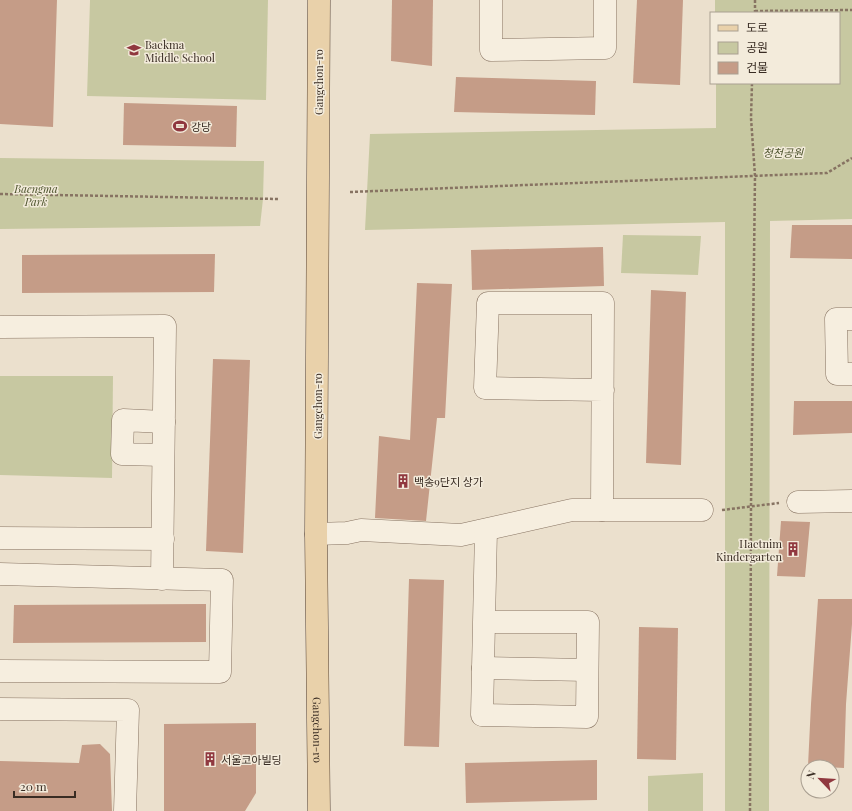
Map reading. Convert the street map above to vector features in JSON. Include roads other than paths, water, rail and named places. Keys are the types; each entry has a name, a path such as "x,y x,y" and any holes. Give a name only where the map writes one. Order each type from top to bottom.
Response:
{"main road":[{"name":"Gangchon-ro","path":"319,0 316,534 319,811"}],"street":[{"path":"491,0 491,50 605,48 605,0"},
{"path":"602,510 603,390 603,303 488,303 485,388 603,390"},
{"path":"852,319 836,319 837,374 852,374"},
{"path":"0,328 165,326 162,579"},
{"path":"163,455 122,454 122,420 164,422"},
{"path":"798,502 852,501"},
{"path":"316,534 347,533 361,530 461,535 572,510 702,510"},
{"path":"484,622 588,622 587,717 482,715 482,668 486,530"},
{"path":"0,538 163,539"},
{"path":"0,574 222,580 220,672 0,672"},
{"path":"482,668 587,670"},
{"path":"0,709 128,710 124,811"}],"place":[{"name":"Baekma Middle School","path":"134,50"},
{"name":"강당","path":"180,126"},
{"name":"백송9단지 상가","path":"403,481"},
{"name":"Haetnim Kindergarten","path":"793,549"},
{"name":"서울코아빌딩","path":"210,759"}],"park label":[{"name":"청천공원","path":"783,152"},
{"name":"Baengma Park","path":"36,194"}]}
